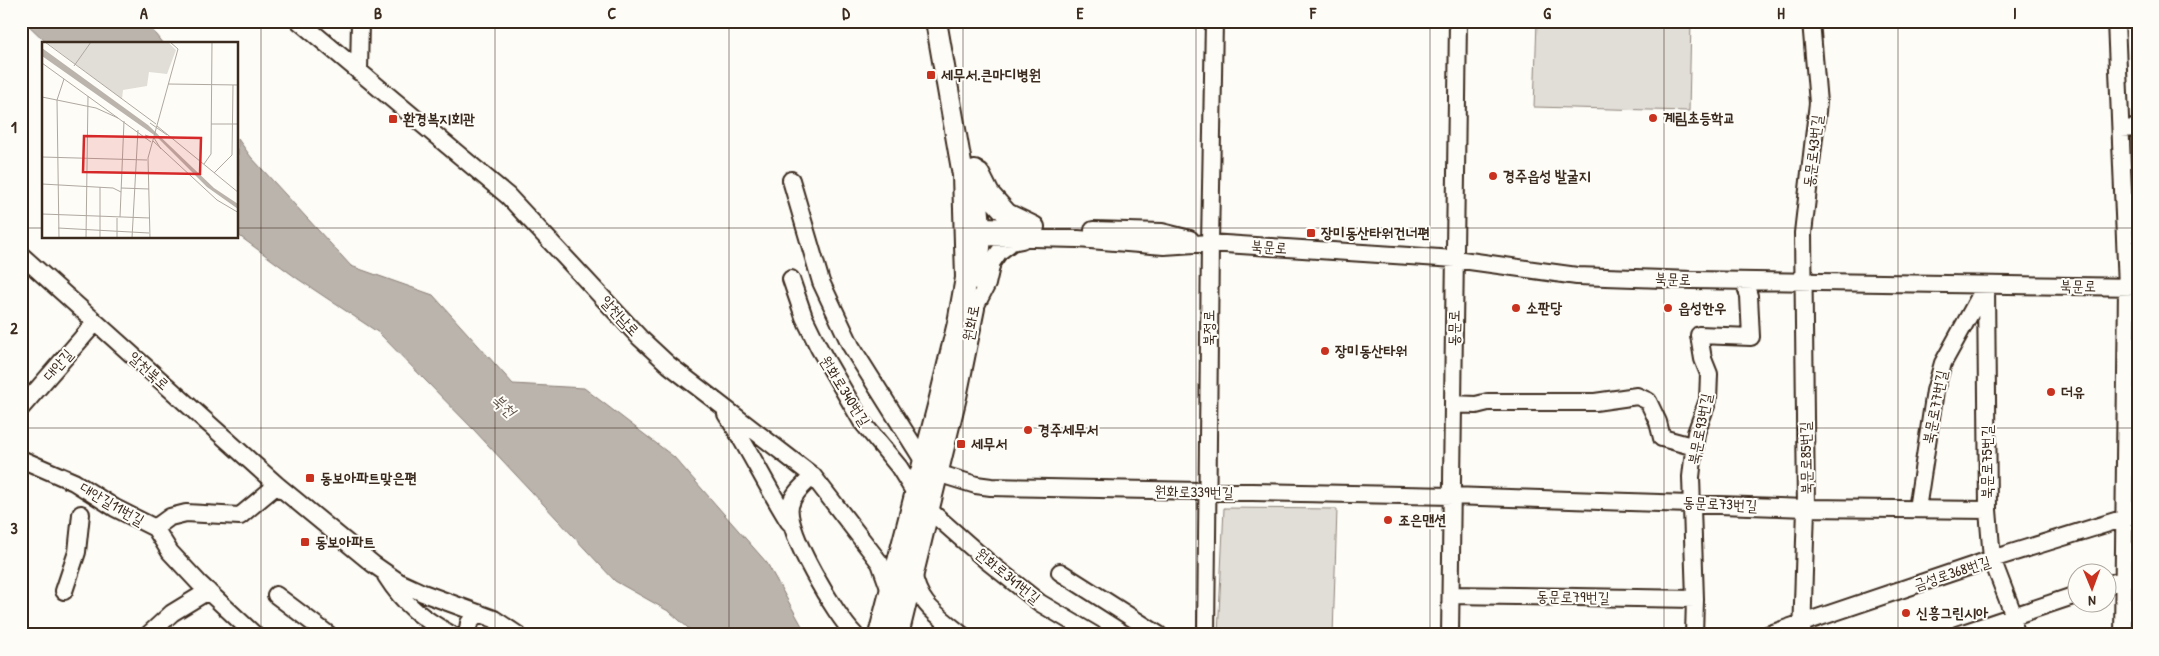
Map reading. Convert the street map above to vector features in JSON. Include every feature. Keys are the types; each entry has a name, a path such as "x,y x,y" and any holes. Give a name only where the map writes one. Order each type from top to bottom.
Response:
{"main road":[{"name":"원화로","path":"903,615 928,509 930,468 966,278 973,231 936,21"},
{"name":"원화로","path":"903,615 890,591 889,560 916,493 930,468 956,397 974,310 973,231 975,169 950,21"},
{"path":"975,169 982,178 989,194 1007,214 1032,233"},
{"path":"879,635 903,615"}],"street":[{"name":"알천남로","path":"299,21 508,196 640,338 669,365 720,406 813,476 889,560"},
{"path":"359,72 360,21"},
{"name":"북정로","path":"1206,635 1214,21"},
{"name":"동문로","path":"1450,635 1458,21"},
{"name":"동문로43번길","path":"1802,281 1803,234 1818,103 1811,21"},
{"path":"2116,21 2132,287 2131,577 2123,635"},
{"path":"2121,129 2138,128"},
{"path":"791,180 821,282 851,346 930,468"},
{"name":"북문로","path":"973,231 1032,233 1162,232 1210,243 1455,259 1577,276 1744,281 2132,287"},
{"path":"974,310 987,284 992,262 998,252 1012,242 1032,233"},
{"name":"알천북로","path":"21,256 277,485 382,570 407,586 479,613 518,635"},
{"name":"원화로340번길","path":"791,279 804,317 862,422 900,467 916,493"},
{"name":"북문로93번길","path":"1694,635 1695,599 1691,477 1696,433 1708,400 1709,374 1699,335 1751,337 1749,296 1744,281"},
{"name":"북문로85번길","path":"1802,281 1806,508 1803,629"},
{"name":"북문로77번길","path":"1917,509 1935,391 1943,363 1986,285"},
{"name":"북문로75번길","path":"1986,285 1988,510 1992,560 2014,616 2014,635"},
{"name":"대안길","path":"21,408 95,323"},
{"path":"1453,404 1476,405 1488,402 1595,402 1637,396 1648,401 1658,422 1662,438 1695,447"},
{"path":"720,406 749,450 791,525 830,602 855,635"},
{"name":"대안길11번길","path":"21,459 74,482 115,508 155,528 170,552 254,635"},
{"name":"원화로339번길","path":"930,468 976,485 990,486 1452,496"},
{"path":"791,525 789,508 792,498 813,476"},
{"path":"155,528 170,517 186,513 240,516 277,485"},
{"name":"동문로73번길","path":"1452,496 1806,508 1988,510"},
{"name":"원화로341번길","path":"928,509 987,561 1040,603 1094,635"},
{"path":"64,591 77,552 81,514"},
{"name":"금성로368번길","path":"1767,635 1803,629 1992,560 2131,517"},
{"path":"382,570 400,598 425,619 452,635"},
{"path":"1060,572 1159,635"},
{"path":"2116,582 2131,577"},
{"path":"148,635 172,614 208,591"},
{"path":"276,595 329,635"},
{"name":"동문로79번길","path":"1451,595 1695,599"},
{"path":"1957,635 2066,598"},
{"path":"446,601 444,619 447,630 452,635"},
{"path":"467,635 469,623 479,613"},
{"path":"903,615 962,635"}],"shaded area":[{"path":"1537,21 1691,21 1689,111 1534,107"},
{"path":"1224,508 1337,509 1333,635 1218,635"}],"water":[{"path":"24,21 145,21 161,42 46,42"},
{"name":"북천","path":"239,140 251,157 351,266 433,295 513,384 584,388 674,457 767,563 807,635 696,635 670,612 615,581 474,430 379,333 298,279 239,236"}],"place":[{"name":"세무서.큰마디병원","path":"931,75"},
{"name":"계림초등학교","path":"1653,118"},
{"name":"환경복지회관","path":"393,119"},
{"name":"경주읍성 발굴지","path":"1493,176"},
{"name":"장미동산타워건너편","path":"1311,233"},
{"name":"소판당","path":"1516,308"},
{"name":"읍성한우","path":"1668,308"},
{"name":"장미동산타워","path":"1325,351"},
{"name":"더유","path":"2051,392"},
{"name":"경주세무서","path":"1028,430"},
{"name":"세무서","path":"961,444"},
{"name":"동보아파트맞은편","path":"310,478"},
{"name":"조은맨션","path":"1388,520"},
{"name":"동보아파트","path":"305,542"},
{"name":"신흥그린시아","path":"1906,613"}]}
